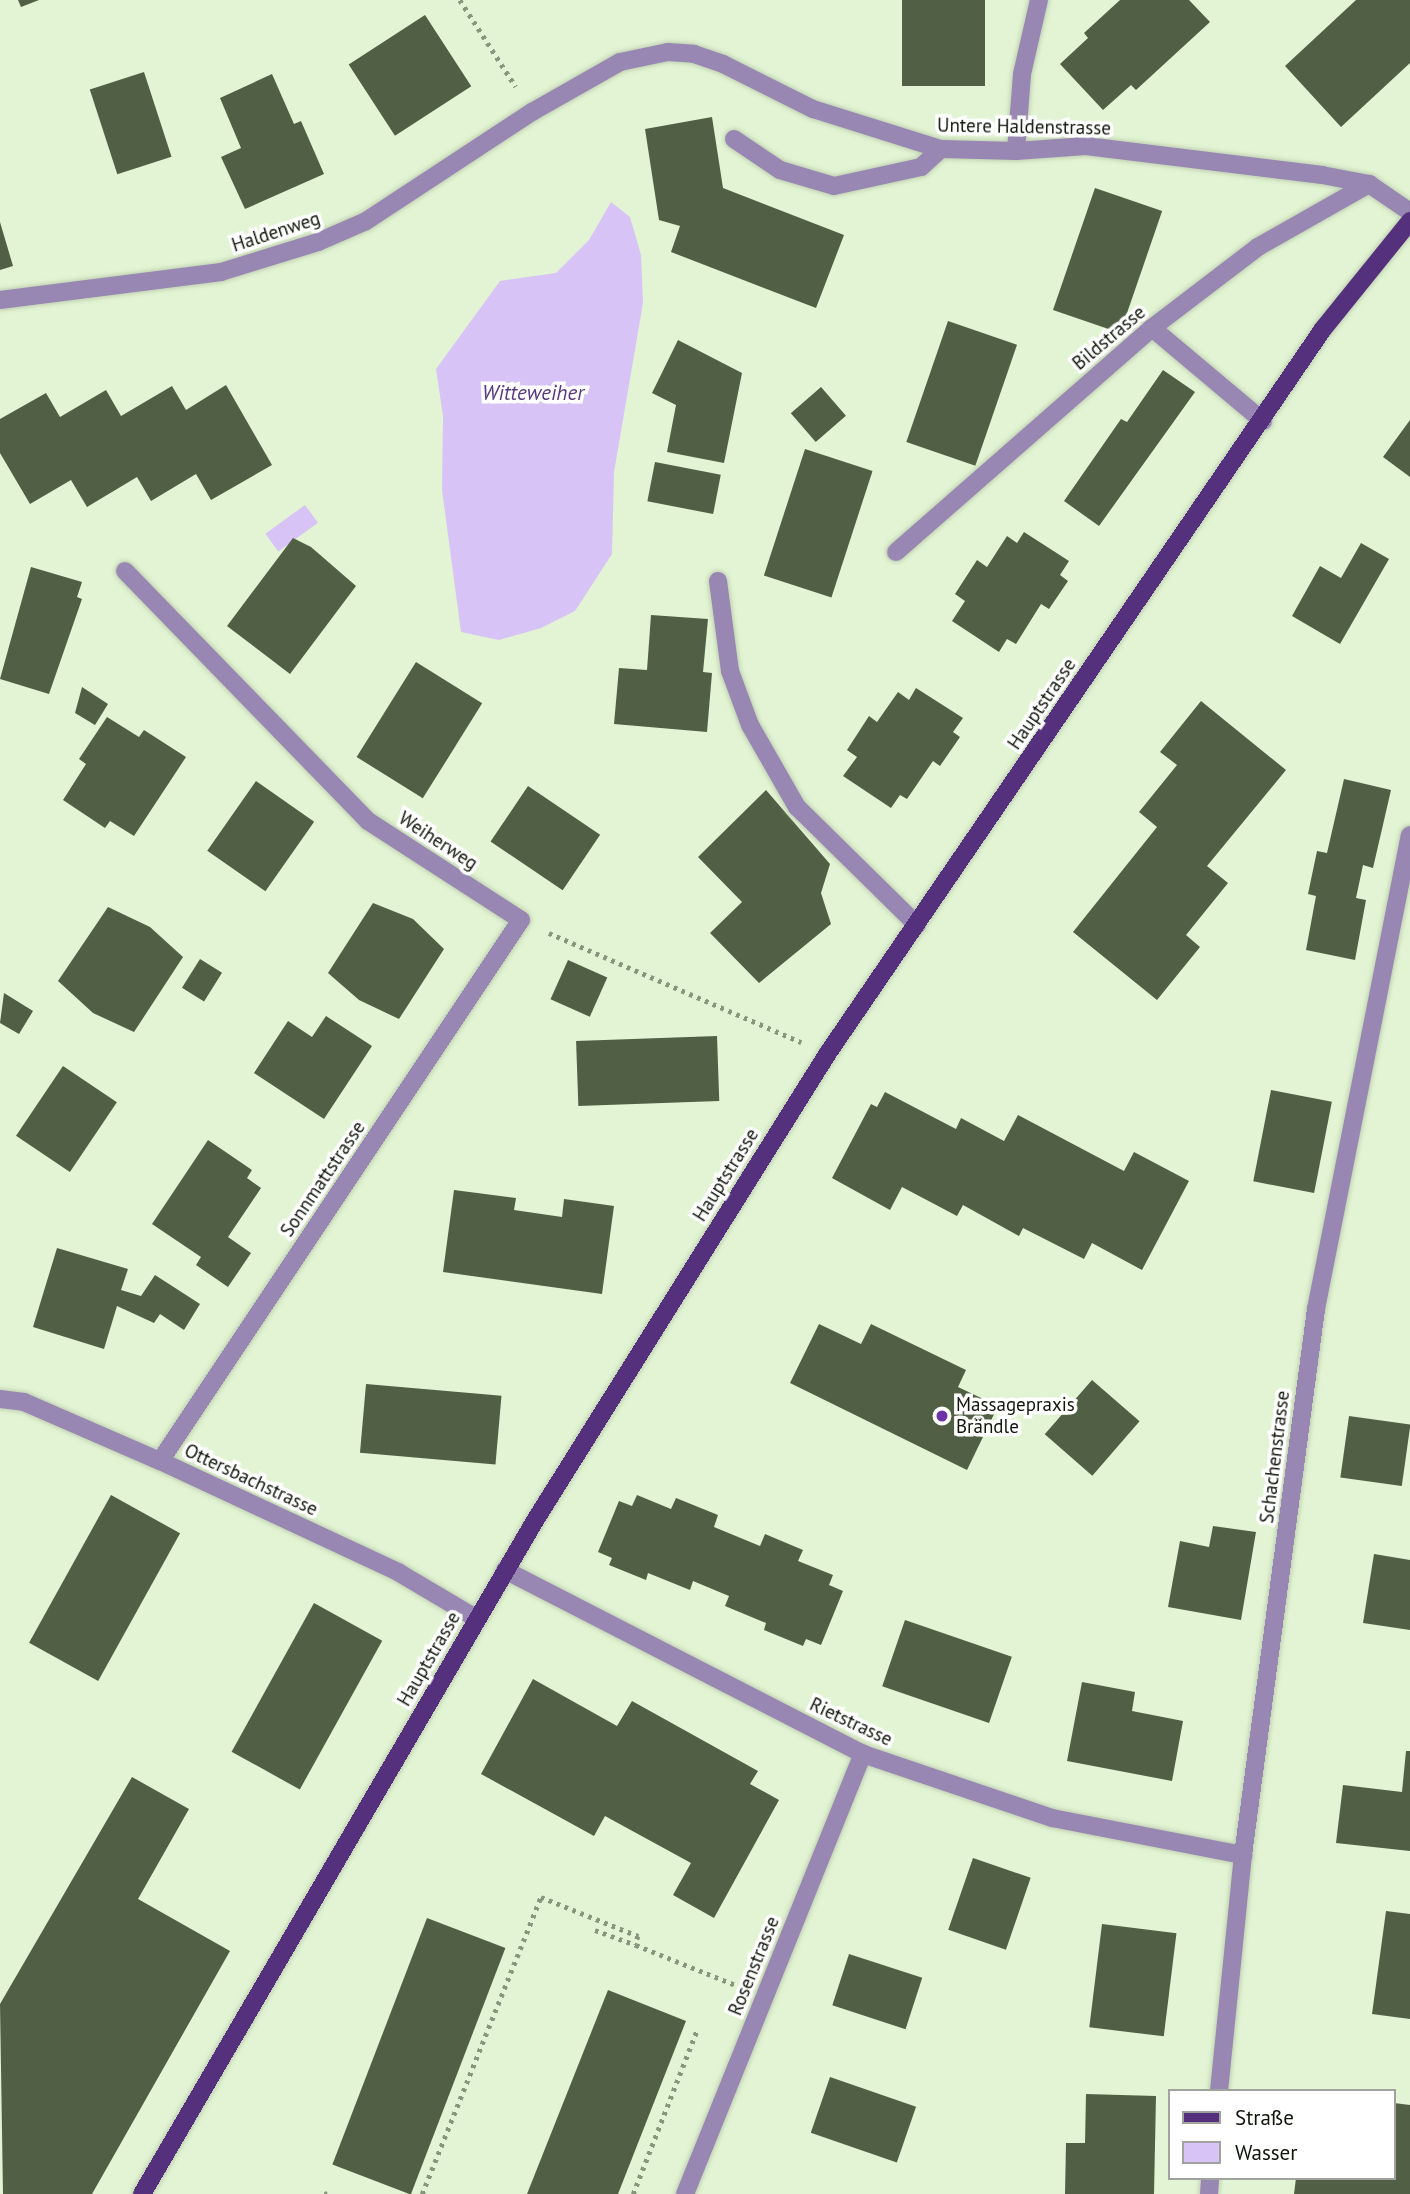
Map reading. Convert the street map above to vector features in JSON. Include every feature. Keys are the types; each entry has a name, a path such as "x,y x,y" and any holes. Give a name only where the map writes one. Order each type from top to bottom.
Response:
{"main road":[{"name":"Hauptstrasse","path":"142,2194 505,1570 828,1053 1263,421 1323,329 1410,220"}],"street":[{"path":"1016,151 1022,74 1039,0"},
{"name":"Untere Haldenstrasse","path":"532,112 620,62 668,52 694,54 813,109 941,149 1016,151 1086,146 1369,184 1410,212"},
{"name":"Haldenweg","path":"0,300 222,272 318,242 366,221 532,112"},
{"path":"734,139 780,170 834,186 921,167 941,149"},
{"name":"Bildstrasse","path":"896,552 1152,328 1258,247 1369,184"},
{"path":"1152,328 1263,421"},
{"name":"Weiherweg","path":"125,571 368,821 521,920"},
{"path":"718,581 730,671 750,725 797,807 917,925"},
{"name":"Schachenstrasse","path":"1219,2089 1243,1855 1316,1309 1410,835"},
{"name":"Sonnmattstrasse","path":"160,1461 521,920"},
{"name":"Ottersbachstrasse","path":"0,1399 24,1402 160,1461 398,1572 477,1619"},
{"name":"Rietstrasse","path":"505,1570 863,1754 1052,1818 1243,1855"},
{"name":"Rosenstrasse","path":"685,2194 863,1754"}],"path":[{"path":"460,0 501,64"},
{"path":"521,920 802,1042"},
{"path":"422,2194 541,1897 638,1936 636,1945"},
{"path":"595,1930 764,1997"},
{"path":"633,2194 696,2032"}],"water":[{"name":"Witteweiher","path":"611,202 630,217 641,255 643,303 614,472 612,554 575,611 541,628 499,640 461,632 442,490 443,416 436,369 500,281 556,273 589,240"},
{"path":"305,505 318,523 278,552 265,534"}],"building":[{"path":"18,0 39,0 21,7"},
{"path":"902,0 985,0 985,86 902,86"},
{"path":"1120,0 1189,0 1210,22 1136,90 1131,85 1103,110 1060,64 1088,38 1084,33"},
{"path":"1356,0 1410,0 1410,63 1341,127 1285,66"},
{"path":"425,15 471,86 395,136 349,65"},
{"path":"144,72 172,157 117,174 90,90"},
{"path":"272,74 294,124 301,121 324,174 245,209 221,157 241,148 220,98"},
{"path":"712,117 723,188 844,235 816,308 671,252 680,226 659,220 645,129"},
{"path":"1095,188 1162,211 1120,333 1053,310"},
{"path":"0,222 13,266 0,270"},
{"path":"948,321 1017,345 975,466 906,442"},
{"path":"678,340 742,373 724,463 667,452 676,405 652,393"},
{"path":"1163,370 1195,392 1099,526 1064,501 1121,419 1127,422"},
{"path":"226,385 272,465 211,500 196,474 151,501 137,477 87,507 71,480 30,504 0,453 0,419 46,393 60,417 106,390 121,416 172,386 186,410"},
{"path":"821,387 846,416 816,442 791,413"},
{"path":"1410,420 1410,477 1383,457"},
{"path":"805,449 873,471 831,597 764,575"},
{"path":"655,462 721,475 713,514 647,501"},
{"path":"1024,532 1069,561 1060,575 1068,581 1049,609 1041,604 1016,644 1007,639 999,652 952,621 965,601 955,594 977,560 987,567 1007,536 1017,543"},
{"path":"293,538 311,547 356,586 290,674 227,626"},
{"path":"1361,543 1389,559 1340,644 1292,616 1320,566 1341,578"},
{"path":"31,567 82,582 77,597 82,599 49,694 0,679"},
{"path":"651,615 708,619 703,672 712,673 707,732 614,724 619,668 647,670"},
{"path":"416,662 482,703 423,798 357,757"},
{"path":"82,687 108,704 95,725 75,713"},
{"path":"916,688 963,718 953,732 960,737 940,766 933,761 907,799 900,795 891,808 843,776 857,757 847,750 869,716 877,722 898,692 909,700"},
{"path":"1201,701 1286,770 1207,866 1228,883 1186,935 1200,947 1157,1000 1073,932 1157,827 1139,812 1177,765 1160,752"},
{"path":"107,717 139,737 144,730 186,757 134,836 110,821 105,828 63,800 86,764 79,759"},
{"path":"1344,779 1391,790 1373,868 1363,865 1356,898 1366,900 1355,960 1306,950 1316,896 1308,894 1317,851 1327,853"},
{"path":"256,781 314,822 265,891 207,851"},
{"path":"528,786 600,835 563,890 491,842"},
{"path":"766,790 830,864 821,893 831,924 759,983 710,933 742,902 698,857"},
{"path":"373,903 413,919 444,949 399,1019 359,1000 328,973"},
{"path":"108,907 150,927 183,957 134,1032 93,1013 58,981"},
{"path":"200,959 222,973 204,1002 182,988"},
{"path":"568,960 607,977 590,1017 551,999"},
{"path":"4,993 33,1011 19,1034 0,1023"},
{"path":"326,1016 372,1046 324,1119 254,1073 288,1021 312,1037"},
{"path":"717,1036 719,1101 578,1106 576,1041"},
{"path":"63,1066 117,1102 70,1172 16,1136"},
{"path":"1271,1090 1332,1102 1314,1193 1253,1181"},
{"path":"885,1092 956,1129 961,1118 1004,1141 1018,1115 1124,1171 1134,1152 1189,1181 1142,1270 1092,1243 1084,1259 1023,1228 1019,1236 963,1205 957,1216 902,1187 890,1210 832,1178 871,1104 877,1107"},
{"path":"208,1140 252,1170 247,1178 261,1188 228,1237 251,1253 228,1287 196,1265 201,1257 152,1224"},
{"path":"454,1190 516,1198 514,1210 562,1217 564,1199 614,1206 602,1294 443,1272"},
{"path":"57,1248 128,1269 121,1290 141,1296 155,1275 200,1304 184,1330 160,1314 154,1323 117,1306 104,1349 33,1327"},
{"path":"819,1324 861,1344 871,1324 966,1370 958,1387 998,1406 967,1470 790,1383"},
{"path":"1092,1380 1140,1421 1092,1476 1045,1434"},
{"path":"366,1384 501,1396 495,1465 360,1453"},
{"path":"1349,1416 1410,1425 1402,1486 1340,1477"},
{"path":"111,1495 180,1533 98,1681 29,1643"},
{"path":"637,1495 671,1509 676,1498 718,1515 714,1527 760,1546 765,1534 803,1550 798,1561 833,1575 829,1585 843,1591 821,1645 806,1639 803,1646 764,1630 766,1623 725,1606 729,1596 693,1581 690,1590 648,1573 646,1580 609,1565 612,1558 598,1552 619,1501 632,1506"},
{"path":"1213,1526 1256,1532 1241,1620 1168,1607 1180,1541 1209,1547"},
{"path":"1374,1554 1410,1560 1410,1630 1363,1623"},
{"path":"314,1603 382,1641 300,1790 232,1752"},
{"path":"905,1620 1012,1657 989,1723 882,1686"},
{"path":"533,1679 617,1726 632,1701 758,1771 750,1784 779,1800 714,1918 673,1895 691,1863 605,1816 594,1836 481,1774"},
{"path":"1082,1682 1135,1692 1132,1711 1183,1721 1172,1781 1067,1761"},
{"path":"1406,1751 1410,1751 1410,1851 1336,1843 1343,1785 1402,1792"},
{"path":"132,1777 189,1809 138,1899 230,1951 92,2194 3,2194 0,2004"},
{"path":"973,1858 1031,1878 1006,1950 948,1930"},
{"path":"1386,1911 1410,1914 1410,2019 1372,2014"},
{"path":"427,1918 505,1948 411,2194 332,2164"},
{"path":"1102,1924 1176,1933 1164,2036 1089,2027"},
{"path":"849,1954 922,1978 906,2029 832,2005"},
{"path":"608,1990 686,2021 618,2194 527,2194"},
{"path":"830,2077 916,2107 897,2162 811,2133"},
{"path":"1086,2094 1156,2096 1154,2194 1065,2194 1066,2143 1085,2143"},
{"path":"1396,2103 1410,2105 1410,2194 1294,2194 1296,2180 1396,2180"}],"place":[{"name":"Massagepraxis Brändle","path":"942,1416"}]}
